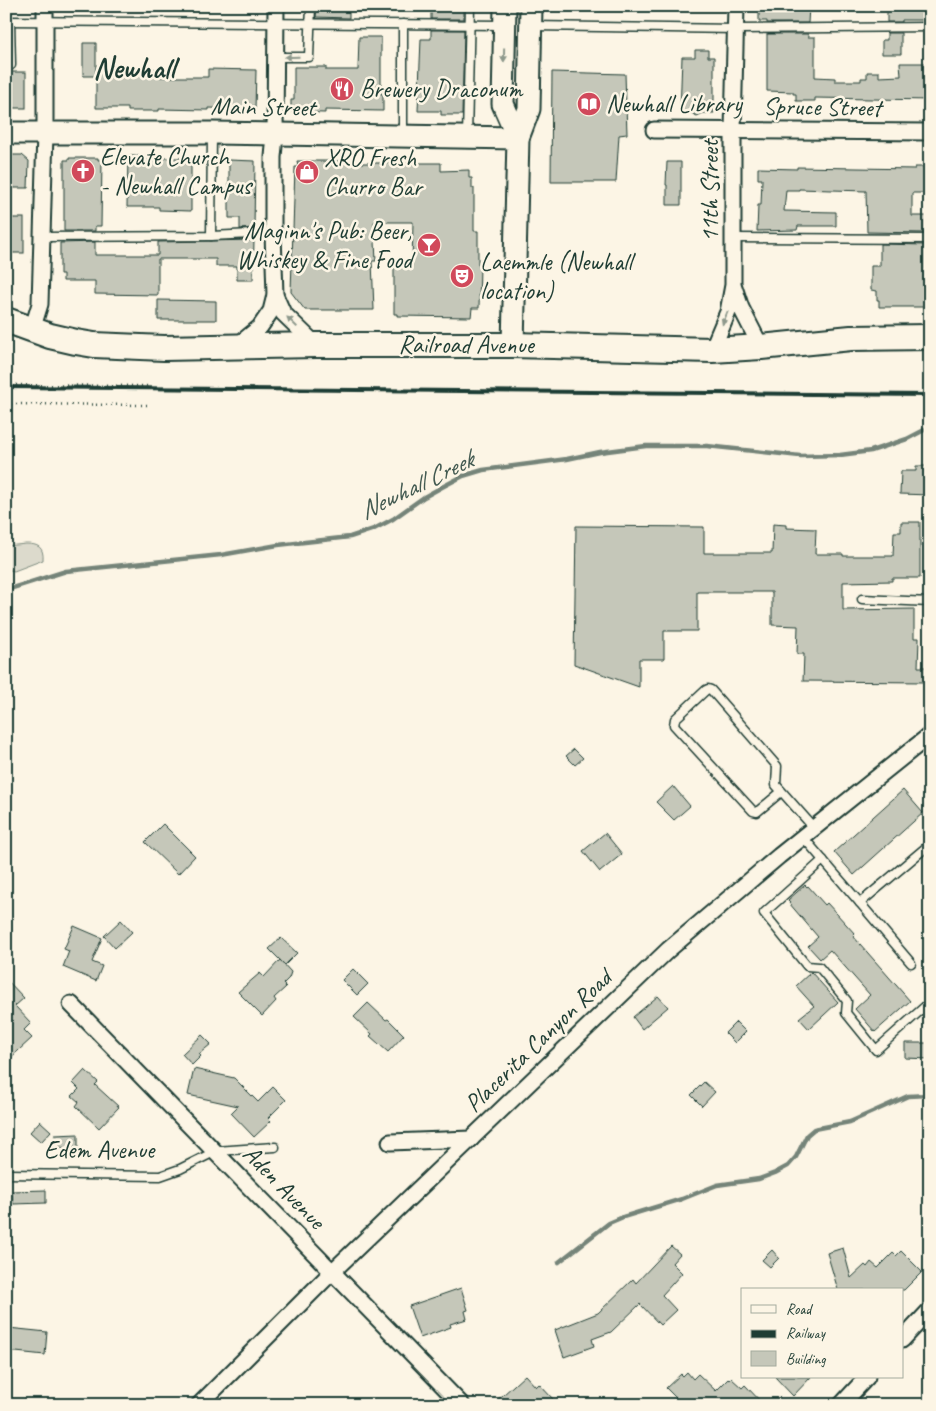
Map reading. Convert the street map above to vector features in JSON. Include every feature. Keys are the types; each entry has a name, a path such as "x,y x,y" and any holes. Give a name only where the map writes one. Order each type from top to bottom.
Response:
{"main road":[{"name":"Railroad Avenue","path":"6,320 64,340 94,345 164,348 316,344 512,345 712,350 852,338 930,337"}],"street":[{"path":"238,345 260,327 271,311 275,295 272,233 276,6"},
{"name":"11th Street","path":"712,350 728,312 733,286 733,130 736,6"},
{"path":"32,330 40,304 45,133 45,14"},
{"path":"505,16 503,104 518,138"},
{"path":"512,345 518,138 529,108 530,16"},
{"name":"Spruce Street","path":"654,130 930,132"},
{"name":"Main Street","path":"6,133 275,134 518,138"},
{"name":"11th Street","path":"733,286 740,308 761,347"},
{"path":"275,295 283,313 316,344"},
{"name":"Placerita Canyon Road","path":"199,1405 333,1271 668,950 808,832 930,735"},
{"name":"Aden Avenue","path":"71,1004 462,1405"},
{"path":"390,1142 471,1138"},
{"path":"904,1338 930,1310"},
{"path":"841,1405 866,1378"}],"lane":[{"path":"275,58 309,57 311,6"},
{"path":"467,137 470,6"},
{"path":"11,65 8,21 45,14 276,23 470,25 505,16"},
{"path":"530,16 736,29 930,27"},
{"path":"403,24 403,136"},
{"path":"211,236 212,134"},
{"path":"42,237 211,236 272,233"},
{"path":"734,238 930,239"},
{"path":"862,599 930,602"},
{"path":"781,792 758,812 753,811 674,725 675,720 706,690 711,690 777,766 776,785 781,792 808,832 823,860 911,963"},
{"path":"860,903 930,844"},
{"path":"823,860 764,913 807,966 819,967 847,1001 846,1012 876,1050 930,1002"},
{"name":"Edem Avenue","path":"7,1174 160,1176 180,1169 216,1151 275,1147"}],"path":[{"path":"6,385 150,386"},
{"path":"6,404 149,405"}],"shaded area":[{"path":"26,544 39,547 43,560 14,571 6,569 6,546"}],"building":[{"path":"317,6 349,6 349,18 316,17"},
{"path":"431,6 464,6 464,19 431,19"},
{"path":"759,6 809,6 808,23 767,23 767,21 759,21"},
{"path":"887,6 930,6 930,20 887,22"},
{"path":"431,30 464,30 462,115 441,115 441,111 418,111 421,39 431,39"},
{"path":"887,33 901,33 901,54 882,54 882,40 887,40"},
{"path":"767,34 808,34 808,37 815,37 815,77 835,78 835,81 861,81 861,78 867,78 867,72 879,72 879,77 901,76 900,63 930,63 930,100 815,98 815,101 796,101 796,94 793,94 793,92 767,91"},
{"path":"359,37 381,37 381,94 383,94 383,111 325,110 325,113 291,112 291,100 294,100 294,67 358,70"},
{"path":"83,43 96,43 96,76 84,76 83,74"},
{"path":"695,50 708,50 708,57 714,57 714,113 703,113 697,116 691,113 680,113 682,57 695,57"},
{"path":"160,69 160,77 208,77 208,69 256,70 255,109 208,108 208,110 159,109 159,111 128,111 128,108 96,108 96,70"},
{"path":"6,72 26,72 26,108 6,108"},
{"name":"Newhall Library","path":"552,72 625,74 627,134 619,135 616,182 551,182"},
{"path":"6,155 22,155 29,161 28,188 6,188"},
{"path":"128,156 191,158 191,211 159,210 159,207 127,207"},
{"path":"69,158 98,158 98,160 102,160 101,226 95,226 95,231 64,231 64,160 69,160"},
{"path":"388,158 410,158 410,163 441,163 441,171 469,170 469,178 472,178 472,188 474,188 474,231 478,231 478,265 480,265 479,308 472,308 471,317 397,316 397,314 394,314 394,265 412,265 413,222 374,222 376,261 372,261 374,310 305,310 291,292 295,167 298,167 297,161 388,163"},
{"path":"229,160 255,161 254,228 240,229 240,218 229,218"},
{"path":"667,162 681,162 681,205 667,205"},
{"path":"797,167 915,169 915,167 930,167 930,193 912,193 912,216 930,216 930,230 926,230 926,233 867,232 866,191 799,189 786,190 784,211 836,212 836,226 798,226 797,230 757,231 762,179 758,179 758,168 797,169"},
{"path":"6,218 24,218 24,253 6,253"},
{"path":"254,240 253,280 237,280 237,266 216,266 216,259 158,259 158,295 95,294 95,281 63,281 63,274 60,274 60,243 95,242 95,255 158,255 158,242"},
{"path":"880,244 926,245 926,307 879,307 877,291 871,290 871,266 880,266"},
{"path":"158,300 216,301 216,320 158,320"},
{"path":"916,466 930,466 930,495 900,494 901,471 916,471"},
{"path":"901,522 920,522 920,578 892,578 892,581 843,582 843,610 914,609 914,638 919,638 918,667 926,667 926,682 803,681 804,654 797,654 798,626 772,625 772,592 697,592 697,631 664,631 664,659 639,659 639,687 574,664 576,526 704,527 704,553 772,553 773,524 786,525 786,528 816,529 815,554 893,556 894,532 901,532"},
{"path":"574,749 583,758 575,765 566,756"},
{"path":"673,786 690,806 674,820 656,802"},
{"path":"903,790 923,813 854,875 834,852"},
{"path":"163,824 195,856 178,874 145,842"},
{"path":"605,833 622,854 600,872 583,851"},
{"path":"805,885 825,905 827,903 910,1001 875,1032 855,1009 870,995 830,950 820,959 808,946 818,937 788,900"},
{"path":"121,920 132,932 115,948 104,936"},
{"path":"74,926 102,938 92,962 102,966 96,981 63,967 69,951 64,949"},
{"path":"281,938 297,953 285,965 269,949"},
{"path":"280,960 291,972 289,978 283,984 286,987 274,998 276,1001 262,1016 238,992 260,973 264,977"},
{"path":"353,969 368,984 357,995 342,980"},
{"path":"811,972 838,1002 809,1029 799,1018 814,1006 796,986"},
{"path":"6,979 24,998 15,1006 31,1023 24,1030 32,1038 6,1062"},
{"path":"658,996 668,1007 642,1029 633,1017"},
{"path":"368,1003 404,1035 388,1052 370,1036 372,1034 354,1017"},
{"path":"736,1022 746,1032 735,1043 725,1033"},
{"path":"202,1035 211,1044 199,1054 201,1056 192,1065 182,1054"},
{"path":"905,1043 930,1043 930,1059 905,1058"},
{"path":"194,1069 234,1078 258,1102 273,1087 286,1100 268,1118 271,1121 254,1137 231,1113 238,1106 188,1095"},
{"path":"85,1070 98,1082 95,1085 119,1107 99,1128 76,1106 79,1102 72,1096 79,1089 73,1083"},
{"path":"704,1082 715,1092 702,1106 691,1095"},
{"path":"40,1121 51,1131 41,1142 30,1132"},
{"path":"78,1134 78,1147 55,1148 55,1135"},
{"path":"46,1190 46,1203 13,1204 12,1191"},
{"path":"671,1246 680,1254 672,1263 682,1273 662,1295 676,1310 660,1325 640,1304 611,1332 592,1339 594,1346 564,1357 555,1330 598,1313 633,1279 636,1283"},
{"path":"843,1248 851,1278 865,1265 867,1267 871,1262 878,1268 893,1253 896,1256 901,1251 922,1272 904,1290 904,1288 837,1288 827,1253"},
{"path":"772,1250 779,1258 770,1267 762,1260"},
{"path":"461,1288 468,1310 465,1311 467,1319 450,1324 451,1327 420,1338 409,1306"},
{"path":"8,1328 47,1332 45,1355 6,1351"},
{"path":"687,1372 693,1379 698,1374 716,1391 731,1378 742,1388 745,1385 764,1405 683,1405 666,1388 681,1374 683,1376"},
{"path":"525,1375 536,1387 539,1384 553,1399 547,1405 492,1405"},
{"path":"776,1378 810,1378 793,1396"}],"waterway":[{"name":"Newhall Creek","path":"6,590 66,571 221,555 278,545 350,537 374,529 442,487 463,476 483,470 646,446 707,446 800,456 840,455 871,451 907,439 930,427"},
{"path":"559,1262 609,1223 623,1217 682,1199 717,1185 759,1179 775,1173 788,1166 796,1157 807,1135 814,1129 850,1122 908,1096 928,1095"}],"railway":[{"path":"6,387 930,395"}],"place":[{"name":"Brewery Draconum","path":"342,89"},
{"name":"Newhall Library","path":"589,104"},
{"name":"Elevate Church - Newhall Campus","path":"83,171"},
{"name":"XRO Fresh Churro Bar","path":"307,172"},
{"name":"Maginn's Pub: Beer, Whiskey & Fine Food","path":"429,245"},
{"name":"Laemmle (Newhall location)","path":"462,276"}],"district":[{"name":"Newhall","path":"134,68"}]}
